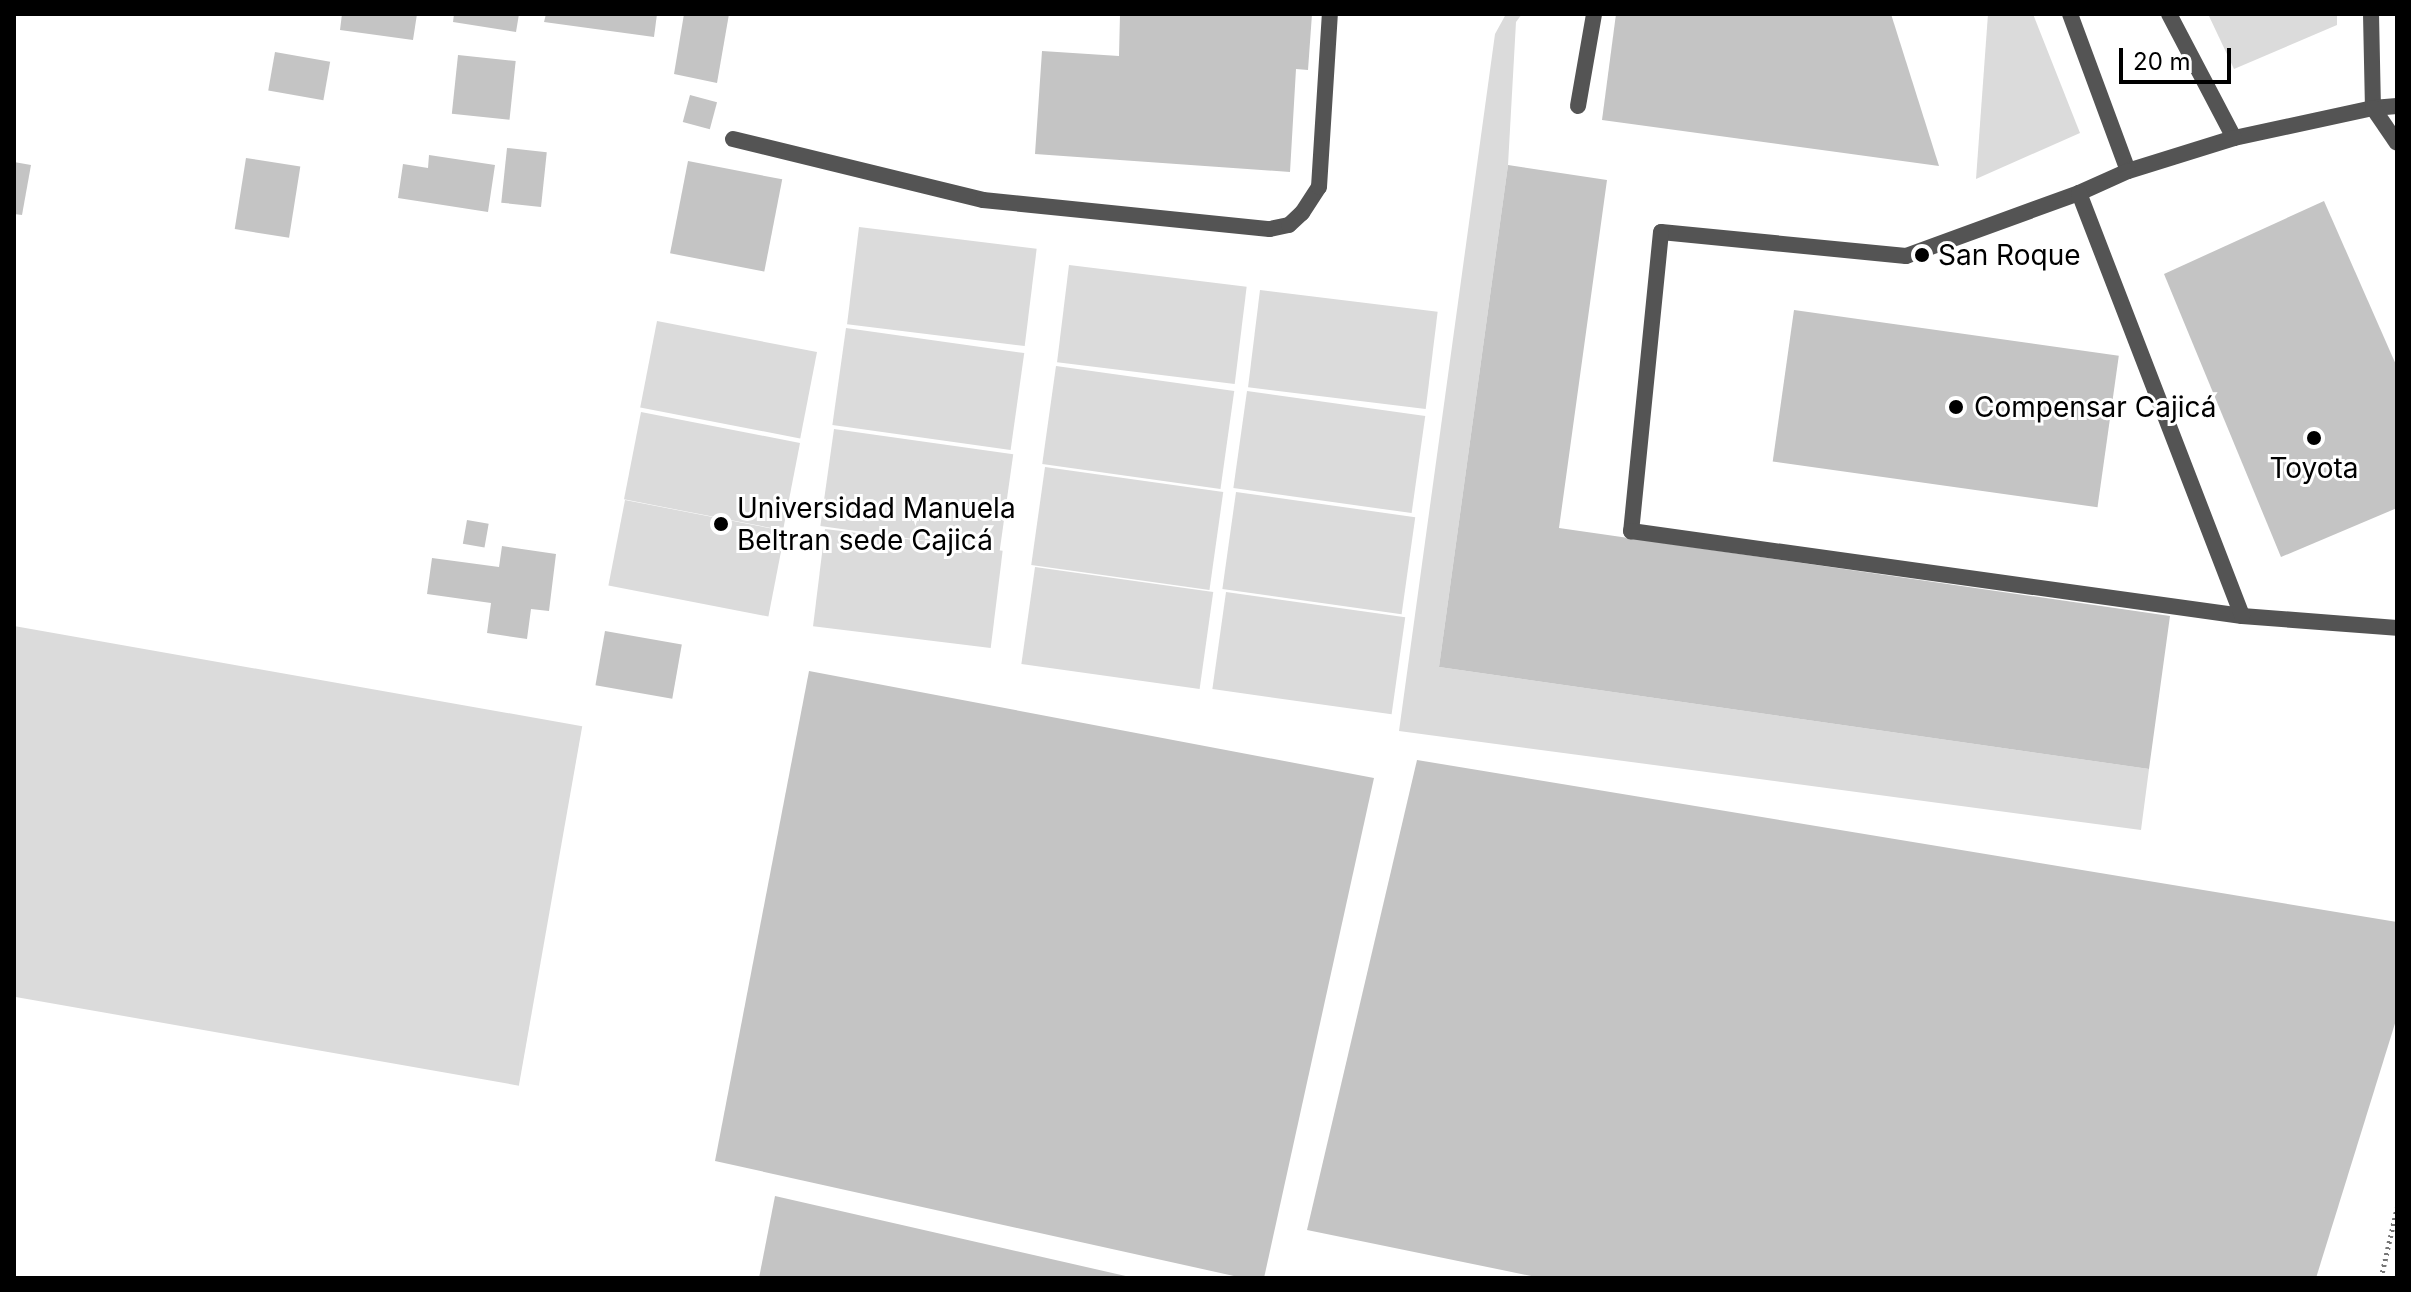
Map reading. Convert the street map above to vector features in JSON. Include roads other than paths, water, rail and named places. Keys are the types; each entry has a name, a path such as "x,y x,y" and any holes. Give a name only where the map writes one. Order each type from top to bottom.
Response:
{"lane":[{"path":"733,139 983,200 1270,229 1289,225 1302,213 1319,187 1330,14"},
{"path":"1578,106 1594,14"},
{"path":"2070,14 2128,171"},
{"path":"2169,14 2234,138"},
{"path":"2371,14 2373,108 2397,143"},
{"path":"2397,106 2373,108 2234,138 2128,171 2079,193 1906,256 1661,232 1631,531 2242,616 2397,628"},
{"path":"2079,193 2242,616"}],"place":[{"name":"San Roque","path":"1922,255"},
{"name":"Compensar Cajicá","path":"1956,407"},
{"name":"Toyota","path":"2314,438"},
{"name":"Universidad Manuela Beltran sede Cajicá","path":"721,524"}]}
